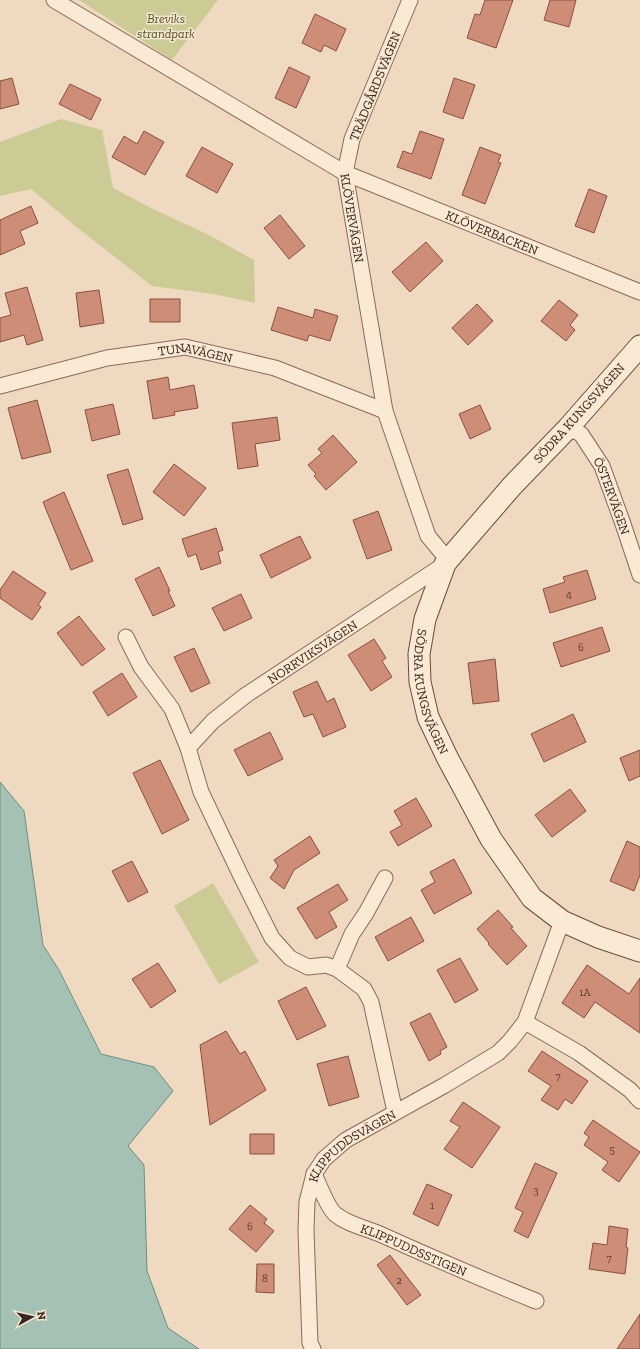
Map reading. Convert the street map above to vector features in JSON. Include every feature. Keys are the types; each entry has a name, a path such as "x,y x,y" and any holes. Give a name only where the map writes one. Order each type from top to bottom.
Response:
{"street":[{"name":"KLÖVERVÄGEN","path":"54,0 345,173 385,412 428,536 446,562"},
{"name":"TRÄDGÅRDSVÄGEN","path":"345,173 352,139 410,0"},
{"name":"KLÖVERBACKEN","path":"345,173 640,292"},
{"name":"SÖDRA KUNGSVÄGEN","path":"640,346 568,428 512,486 446,562 425,619 419,654 420,682 428,717 447,757 491,839 532,898 562,921 598,937 640,951"},
{"name":"TUNAVÄGEN","path":"0,386 107,358 185,347 275,368 385,412"},
{"name":"ÖSTERVÄGEN","path":"568,428 581,434 602,466 640,575"},
{"name":"NORRVIKSVÄGEN","path":"188,748 213,721 246,695 446,562"},
{"path":"126,636 141,667 172,709 188,748 201,792 272,938 290,958 308,967 326,965 337,969 364,989 371,1002 395,1112"},
{"path":"337,969 352,934 366,913 385,878"},
{"name":"KLIPPUDDSVÄGEN","path":"309,1347 306,1202 314,1174 324,1159 346,1140 445,1085 498,1053 510,1041 525,1022 562,921"},
{"path":"525,1022 579,1053 630,1090 640,1101"},
{"name":"KLIPPUDDSSTIGEN","path":"314,1174 334,1213 344,1220 536,1302"}],"green space":[{"name":"Breviks strandpark","path":"79,0 218,0 172,60"},
{"path":"61,119 102,130 113,188 153,209 209,235 254,260 255,303 214,294 152,286 31,189 0,196 0,142"},
{"path":"213,883 259,962 219,984 174,906"}],"shaded area":[{"path":"0,782 24,811 43,945 59,970 101,1054 154,1067 173,1091 128,1146 144,1165 147,1271 168,1328 199,1349 0,1349"}],"building":[{"path":"485,0 513,0 496,48 467,38 475,14 480,15"},
{"path":"550,0 576,0 569,27 544,20"},
{"path":"315,14 346,29 336,51 324,45 321,52 302,43"},
{"path":"289,67 310,77 296,108 275,98"},
{"path":"12,78 19,104 0,109 0,81"},
{"path":"454,78 475,85 463,119 443,112"},
{"path":"70,84 101,99 91,120 59,104"},
{"path":"144,131 164,142 145,175 112,157 124,136 137,144"},
{"path":"420,131 444,139 431,179 397,167 403,151 412,154"},
{"path":"202,147 233,164 217,193 186,176"},
{"path":"480,147 501,155 498,162 501,163 485,204 462,195"},
{"path":"589,189 607,196 594,233 575,226"},
{"path":"31,206 38,223 20,231 25,244 0,255 0,220"},
{"path":"280,215 305,246 289,259 264,228"},
{"path":"426,242 443,261 410,292 392,272"},
{"path":"27,287 43,340 27,345 24,335 0,342 0,318 11,315 5,293"},
{"path":"99,290 104,323 80,327 76,293"},
{"path":"150,299 180,299 180,322 150,322"},
{"path":"559,300 578,315 570,325 575,330 566,341 541,321"},
{"path":"477,304 493,321 468,345 452,328"},
{"path":"278,307 313,318 315,309 338,316 330,341 309,335 307,341 271,330"},
{"path":"168,377 170,390 194,385 198,408 174,412 175,415 153,419 147,381"},
{"path":"37,400 51,452 22,459 8,408"},
{"path":"113,404 120,434 92,441 85,410"},
{"path":"480,405 491,429 470,439 459,414"},
{"path":"277,417 280,440 255,444 258,466 238,469 232,423"},
{"path":"333,435 357,462 326,490 314,476 316,474 308,465 322,453 318,449"},
{"path":"174,464 206,488 184,516 153,492"},
{"path":"128,469 143,519 123,525 107,475"},
{"path":"64,492 93,561 71,570 43,502"},
{"path":"378,511 392,550 367,559 353,520"},
{"path":"216,528 223,550 218,552 221,563 201,570 196,554 188,557 182,539"},
{"path":"300,536 311,558 271,578 260,555"},
{"path":"159,567 175,606 153,616 135,579"},
{"path":"587,570 596,599 550,613 543,589 565,582 563,577"},
{"path":"13,571 46,593 38,605 41,607 32,620 0,598 0,590"},
{"path":"241,594 252,618 224,631 212,608"},
{"path":"79,616 105,649 82,666 57,633"},
{"path":"602,627 610,651 561,667 553,643"},
{"path":"374,639 386,658 382,661 392,677 371,691 348,655"},
{"path":"194,648 210,683 191,692 174,657"},
{"path":"495,659 499,701 473,704 468,663"},
{"path":"122,673 137,697 108,716 93,692"},
{"path":"317,681 327,702 334,698 346,727 323,737 313,714 304,717 293,692"},
{"path":"573,714 586,742 544,762 531,734"},
{"path":"270,732 283,759 248,776 234,750"},
{"path":"640,750 640,776 629,781 620,758"},
{"path":"160,760 189,820 162,834 133,773"},
{"path":"570,789 586,811 552,837 535,815"},
{"path":"416,798 432,826 398,846 390,832 402,825 394,811"},
{"path":"310,836 320,853 294,870 284,889 270,878 278,866 274,860"},
{"path":"627,841 640,847 640,875 634,891 610,881"},
{"path":"454,859 472,893 434,914 421,890 435,882 430,872"},
{"path":"132,861 148,892 128,902 112,871"},
{"path":"338,884 348,900 329,912 337,927 316,939 297,908"},
{"path":"498,910 527,946 507,965 477,929"},
{"path":"411,917 424,941 388,961 375,937"},
{"path":"460,958 478,990 455,1003 437,970"},
{"path":"158,963 176,991 151,1008 132,979"},
{"path":"587,965 629,994 640,978 640,1033 595,1002 584,1018 562,1003"},
{"path":"306,987 326,1026 297,1040 278,1001"},
{"path":"430,1013 447,1047 440,1051 441,1054 429,1061 410,1023"},
{"path":"226,1031 240,1054 245,1051 266,1090 210,1125 200,1045"},
{"path":"542,1051 588,1081 572,1104 565,1099 558,1110 541,1100 551,1086 528,1071"},
{"path":"348,1056 359,1097 329,1106 317,1064"},
{"path":"463,1102 500,1127 472,1168 444,1149 460,1127 450,1121"},
{"path":"593,1120 640,1152 619,1182 602,1170 608,1162 584,1145 589,1137 584,1133"},
{"path":"250,1134 274,1134 274,1154 250,1154"},
{"path":"535,1163 557,1173 528,1238 514,1231 523,1212 515,1208"},
{"path":"427,1184 452,1195 438,1226 413,1214"},
{"path":"250,1205 267,1219 264,1223 274,1231 256,1252 229,1229"},
{"path":"609,1226 628,1229 626,1247 628,1248 625,1274 589,1269 593,1243 607,1245"},
{"path":"390,1255 421,1295 407,1305 377,1265"},
{"path":"257,1264 274,1264 274,1293 256,1292"},
{"path":"640,1314 640,1349 617,1349"}]}
